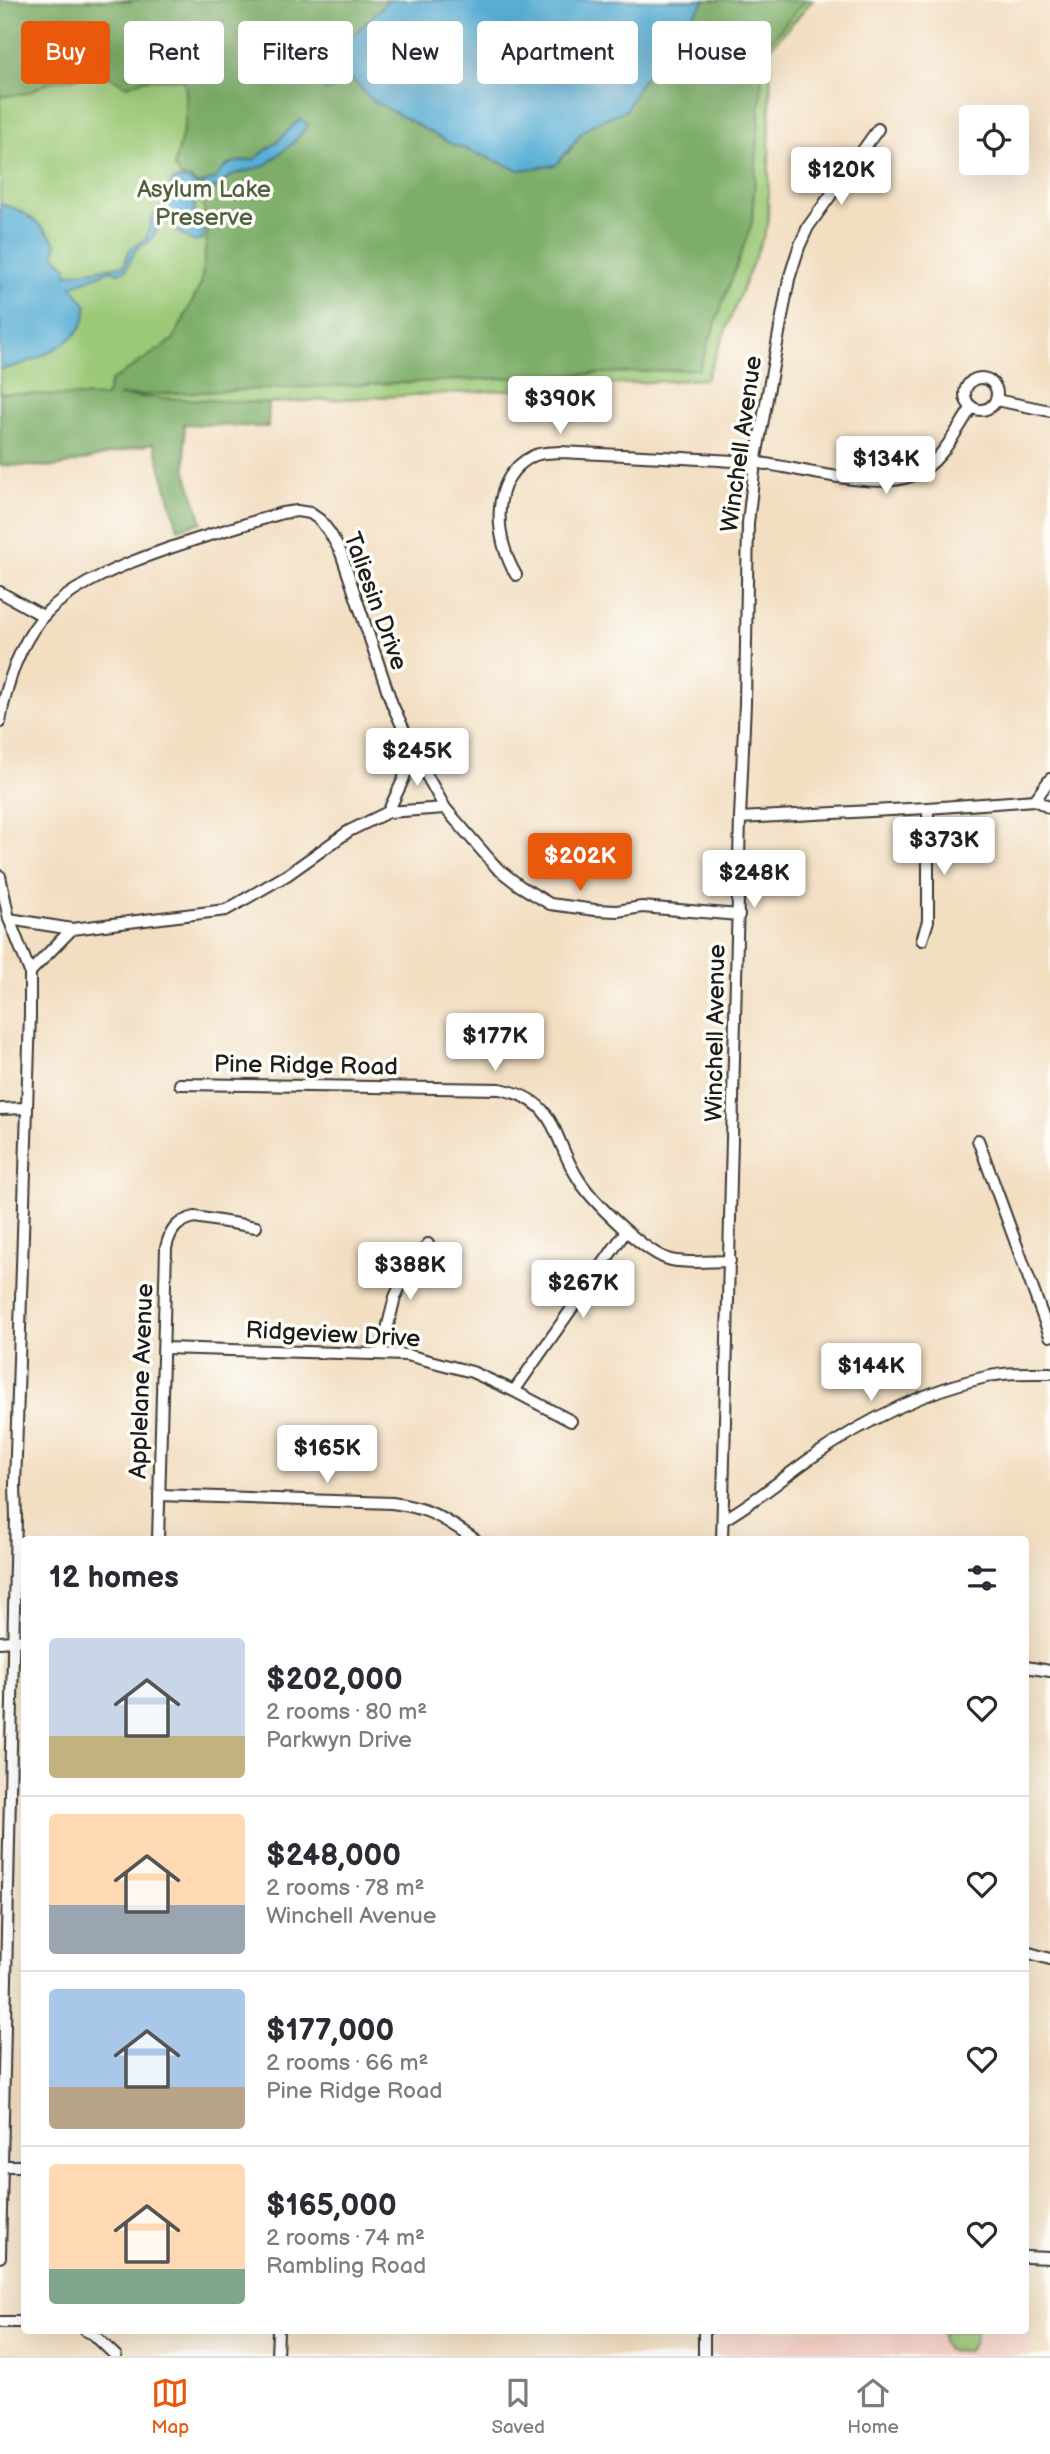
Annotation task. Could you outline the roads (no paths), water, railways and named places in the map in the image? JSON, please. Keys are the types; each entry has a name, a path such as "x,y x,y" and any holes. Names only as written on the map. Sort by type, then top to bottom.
{"street":[{"name":"Winchell Avenue","path":"723,1536 740,818 746,703 748,523 755,463 789,279 799,247 808,227 878,129"},
{"path":"985,378 994,384 996,400 984,410 972,407 967,401 965,391 975,379 985,378"},
{"path":"996,400 1050,411"},
{"path":"516,575 502,546 499,528 501,499 512,475 532,457 542,453 755,463 820,474 889,481 918,474 935,459 972,407"},
{"name":"Taliesin Drive","path":"43,616 86,582 159,553 282,513 310,513 320,520 341,553 379,669 414,751 445,808 497,868 550,904 595,910 617,911 642,906 739,915"},
{"path":"0,592 43,616 11,671 0,722"},
{"path":"388,812 414,751"},
{"path":"1035,800 1050,779"},
{"path":"740,818 1035,800 1050,808"},
{"path":"9,919 72,929 226,910 286,876 349,831 388,812 445,808"},
{"path":"922,940 928,921 928,808"},
{"path":"0,876 9,919 30,972 15,1486 19,1640 0,2257"},
{"path":"30,972 72,929"},
{"name":"Pine Ridge Road","path":"180,1084 486,1089 516,1093 529,1098 547,1115 579,1180 626,1231 671,1260 730,1261"},
{"path":"0,1109 26,1108"},
{"path":"978,1140 1050,1336"},
{"name":"Applelane Avenue","path":"158,1536 166,1248 175,1226 186,1219 195,1217 256,1227"},
{"path":"514,1391 626,1231"},
{"path":"381,1353 395,1297 408,1270 428,1244"},
{"name":"Ridgeview Drive","path":"163,1348 381,1353 426,1359 472,1372 571,1421"},
{"path":"723,1520 751,1504 810,1458 868,1421 930,1394 986,1377 1010,1373 1050,1373"},
{"path":"159,1495 392,1503 432,1511 471,1536"},
{"path":"0,1642 19,1640"},
{"path":"1029,1668 1050,1671"},
{"path":"1029,1953 1050,1959"},
{"path":"1,2166 21,2166"},
{"path":"1029,2257 1050,2258"},
{"path":"0,2322 21,2322"},
{"path":"93,2334 116,2356"},
{"path":"277,2356 278,2334"},
{"path":"704,2334 704,2356"}],"water":[{"path":"389,0 705,0 689,21 652,21 652,68 639,85 626,110 596,122 582,132 556,165 519,170 450,143 372,100 353,80 353,36 367,22 367,84 463,84 463,21 368,21"},
{"path":"324,84 337,84 332,90 325,91"},
{"path":"300,119 308,125 293,143 264,166 232,175 215,188 200,192 198,186 214,179 232,163 255,159"},
{"path":"186,179 198,186 194,211 205,229 203,239 194,242 173,229 168,218 164,218 150,241 136,249 126,270 118,273 111,270 72,286 87,306 83,323 70,339 47,354 0,369 0,204 24,214 45,230 56,243 55,256 67,267 66,274 124,265 130,249 146,239 153,215 162,205 173,180"}],"park label":[{"name":"Asylum Lake Preserve","path":"204,203"}]}
